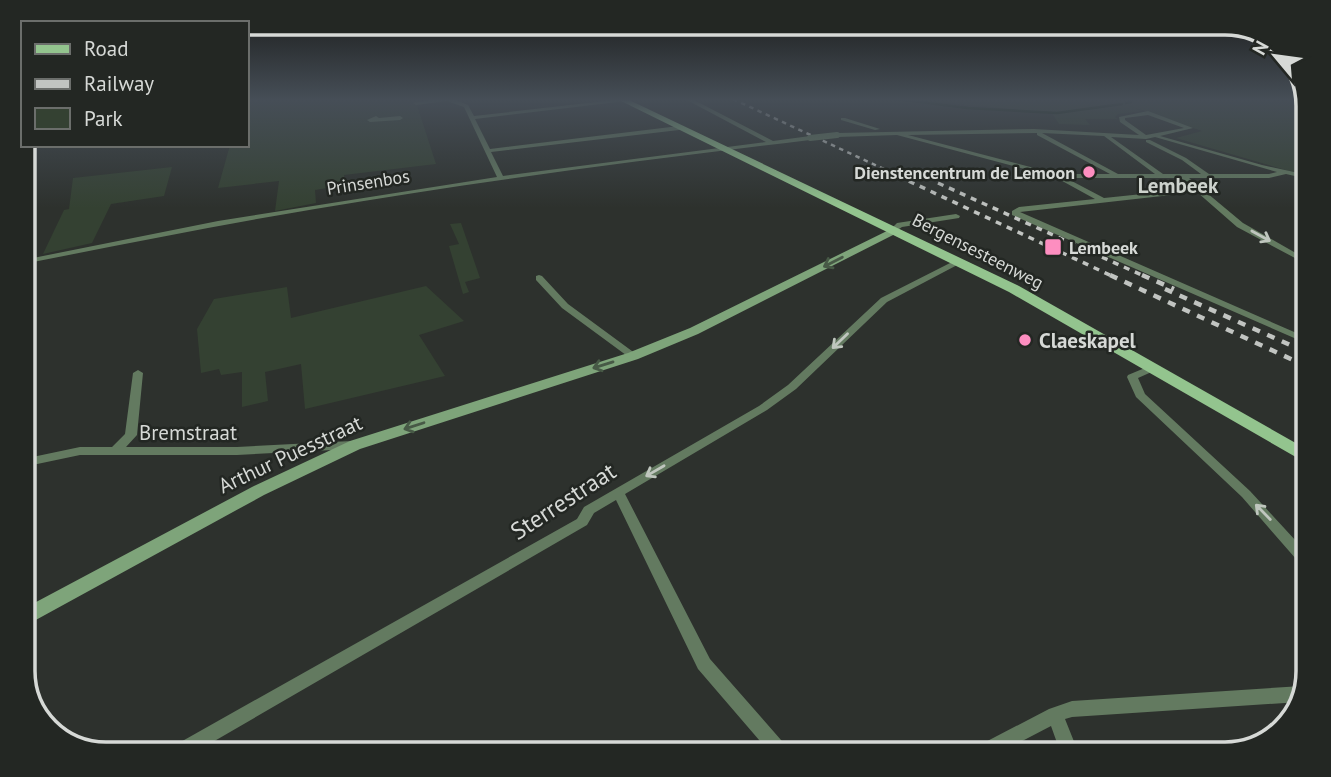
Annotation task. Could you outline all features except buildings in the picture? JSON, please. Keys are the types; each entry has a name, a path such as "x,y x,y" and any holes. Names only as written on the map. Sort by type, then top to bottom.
{"main road":[{"name":"Bergensesteenweg","path":"694,135 1014,289 1296,451"}],"street":[{"path":"481,135 501,179"},
{"path":"488,151 619,135"},
{"path":"758,135 771,142"},
{"name":"Prinsenbos","path":"35,260 313,206 721,148 835,135"},
{"path":"901,135 1057,176 1102,200"},
{"path":"1042,135 1117,176"},
{"path":"1094,135 1147,139 1159,135"},
{"path":"1142,135 1206,174"},
{"path":"1156,136 1296,175"},
{"path":"1106,137 1161,176"},
{"path":"735,154 744,146"},
{"path":"1057,176 1144,178 1206,174 1269,176 1284,173"},
{"path":"1184,177 1200,194 1240,225 1296,256"},
{"path":"1171,193 1019,209 1015,213 1296,336"},
{"path":"893,230 900,225 956,216"},
{"name":"Arthur Puesstraat","path":"35,612 258,491 355,445 633,356 695,331 893,230"},
{"name":"Sterrestraat","path":"197,742 582,522 589,510 763,408 792,387 884,300 957,263"},
{"path":"539,278 565,306 633,356"},
{"path":"1152,368 1132,377 1140,395 1246,494 1296,550"},
{"path":"116,451 131,435 138,373"},
{"name":"Bremstraat","path":"35,460 80,451 237,451 355,445"},
{"path":"618,492 704,664 772,742"},
{"path":"1003,742 1072,709 1292,695"},
{"path":"1055,715 1065,742"}],"green space":[{"path":"248,135 427,135 436,164 344,175 345,185 315,190 316,203 275,211 279,181 218,188 229,147 248,147"},
{"path":"1186,135 1296,135 1296,172 1289,171 1176,138"},
{"path":"172,167 164,196 111,204 92,243 43,254 64,210 69,209 73,178"},
{"path":"461,223 480,278 465,282 469,292 463,294 449,246 459,244 450,224"},
{"path":"426,286 464,321 419,335 445,376 305,409 301,364 265,372 268,401 242,407 242,372 221,375 219,369 201,373 197,329 214,299 287,287 291,318"}],"railway":[{"path":"811,135 901,177"},
{"path":"898,176 1114,277"},
{"path":"938,183 1146,277"},
{"path":"1110,275 1296,361"},
{"path":"1142,275 1174,289"},
{"path":"1165,289 1296,348"}],"place":[{"name":"Dienstencentrum de Lemoon","path":"1089,172"},
{"name":"Lembeek","path":"1053,247"},
{"name":"Claeskapel","path":"1025,340"}],"district":[{"name":"Lembeek","path":"1178,185"}]}
